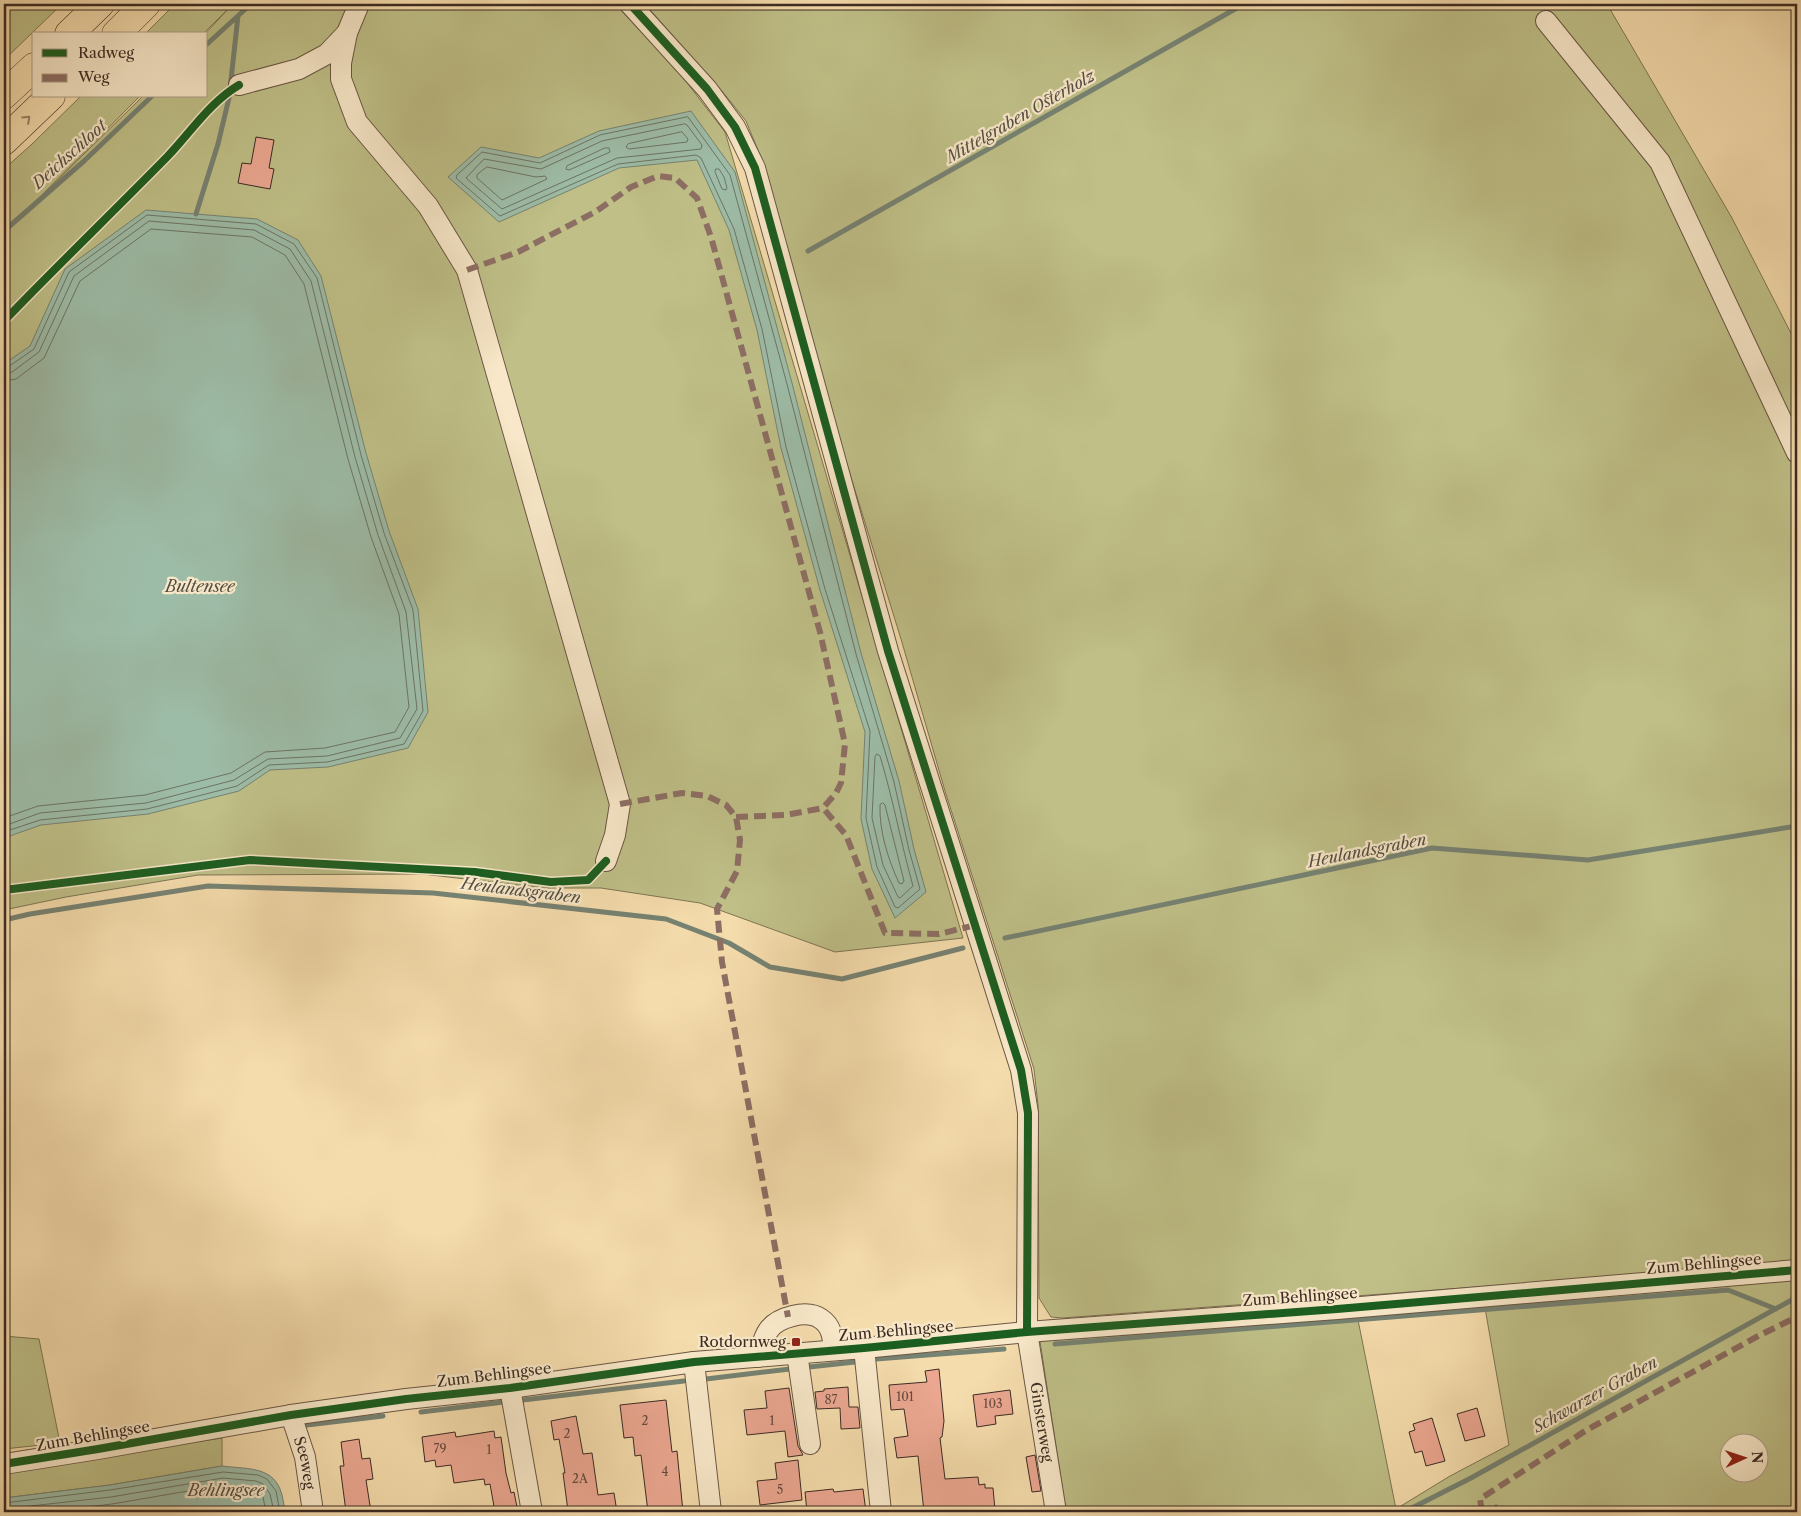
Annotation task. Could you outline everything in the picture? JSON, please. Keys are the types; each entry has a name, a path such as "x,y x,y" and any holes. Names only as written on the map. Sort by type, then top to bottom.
{"highway":[{"path":"71,32 100,4"},
{"path":"118,32 146,4"},
{"path":"4,95 32,69"},
{"path":"4,141 49,98"}],"street":[{"path":"359,4 347,33 341,63 342,79 357,122 428,206 467,270 620,804 615,836 606,861"},
{"name":"Ginsterweg","path":"630,4 707,89 735,127 755,168 888,651 1021,1070 1028,1113 1027,1332 1056,1512"},
{"path":"1546,21 1660,162 1797,453"},
{"path":"239,85 299,69 327,54 347,33"},
{"name":"Zum Behlingsee","path":"4,1464 98,1450 291,1415 406,1399 510,1388 694,1362 1027,1332 1346,1308 1797,1270"},
{"name":"Zum Behlingsee","path":"758,1357 768,1331 776,1323 788,1317 802,1314 821,1318 832,1331 834,1350"},
{"name":"Zum Behlingsee","path":"864,1348 881,1512"},
{"path":"797,1353 810,1444"},
{"path":"694,1362 711,1512"},
{"path":"510,1388 532,1512"},
{"name":"Seeweg","path":"291,1415 305,1457 313,1512"}],"green space":[{"path":"6,4 62,4 4,60 4,6"},
{"path":"175,4 615,4 678,71 725,132 963,938 835,952 700,903 601,888 544,888 422,874 198,875 66,897 4,910 4,169 79,98 138,98 26,211 141,98 208,98 207,32 230,7 205,32 147,32"},
{"path":"645,4 1607,4 1732,218 1797,345 1797,1263 1062,1318 1051,1317 1039,1298 1038,1105 1034,1069 945,791 901,639 824,390 760,155 746,121"},
{"path":"1797,1275 1797,1512 1066,1512 1040,1341 1358,1320 1396,1509 1450,1476 1509,1445 1485,1308"},
{"path":"4,1336 39,1339 60,1443 4,1449"},
{"path":"222,1438 222,1466 110,1485 4,1498 4,1470"}],"water":[{"path":"691,111 735,172 792,383 861,653 899,781 926,892 895,918 872,869 861,819 865,732 820,590 781,448 757,330 729,230 697,160 619,168 499,222 448,177 481,147 539,158 599,131"},
{"name":"Bultensee","path":"146,210 257,219 298,240 321,276 366,453 389,531 418,609 428,712 408,748 328,767 270,770 239,791 148,814 41,825 4,838 4,364 30,346 65,269"},
{"name":"Behlingsee","path":"222,1466 256,1470 270,1476 280,1489 285,1512 4,1512 4,1498 110,1485"}],"building":[{"path":"256,137 274,140 269,168 274,169 270,189 238,183 242,163 251,164"},
{"path":"939,1369 944,1421 942,1437 940,1438 945,1479 978,1477 979,1485 985,1484 985,1488 993,1488 995,1510 924,1512 918,1456 897,1458 894,1438 908,1436 904,1409 891,1410 889,1385 927,1382 925,1371"},
{"path":"848,1387 849,1407 858,1407 860,1428 841,1429 840,1408 817,1409 815,1392 824,1391 824,1389"},
{"path":"789,1388 798,1446 803,1455 788,1457 785,1431 747,1435 744,1410 767,1408 765,1391"},
{"path":"1010,1390 1013,1414 995,1416 996,1424 977,1427 973,1395"},
{"path":"666,1400 672,1452 677,1451 683,1512 648,1512 641,1455 635,1456 633,1437 624,1438 620,1405"},
{"path":"1477,1408 1485,1436 1465,1441 1457,1414"},
{"path":"576,1416 583,1454 592,1453 598,1495 614,1493 617,1512 590,1512 590,1508 568,1511 563,1473 565,1473 559,1439 554,1440 551,1421"},
{"path":"1432,1418 1445,1461 1426,1466 1422,1451 1415,1453 1409,1432 1415,1430 1413,1424"},
{"path":"494,1431 495,1438 501,1437 506,1473 511,1493 514,1492 518,1512 495,1512 490,1484 485,1485 484,1479 454,1483 451,1465 436,1467 435,1460 425,1462 422,1437 455,1432 456,1437"},
{"path":"359,1439 362,1459 370,1458 373,1479 366,1480 371,1512 346,1512 340,1466 344,1466 341,1442"},
{"path":"1035,1455 1041,1491 1032,1492 1026,1457"},
{"path":"798,1460 802,1500 760,1505 757,1481 777,1479 775,1463"},
{"path":"833,1489 834,1492 863,1489 866,1512 807,1512 805,1492"}],"waterway":[{"name":"Deichschloot","path":"208,43 251,4"},
{"name":"Mittelgraben Osterholz","path":"808,251 1244,4"},
{"path":"196,214 218,144 229,98 238,16"},
{"name":"Deichschloot","path":"4,231 84,161 150,98"},
{"name":"Heulandsgraben","path":"1005,938 1432,848 1588,860 1797,826"},
{"name":"Heulandsgraben","path":"4,920 30,914 208,886 433,893 666,919 729,943 770,967 842,979 963,948"},
{"path":"1055,1344 1728,1290 1776,1309"},
{"name":"Schwarzer Graben","path":"1404,1512 1471,1478 1797,1297"},
{"path":"876,1359 1004,1349"},
{"path":"809,1367 855,1362"},
{"path":"706,1379 790,1369"},
{"path":"523,1400 684,1381"},
{"path":"421,1412 504,1402"},
{"path":"307,1425 383,1416"},
{"path":"1496,1507 1497,1512"}],"marked path":[{"path":"467,270 518,252 595,212 631,187 658,176 675,178 697,198 711,237 820,632 845,744 841,783 836,793 823,808 846,835 885,933 939,934 976,925"},
{"path":"620,804 682,793 707,796 726,805 736,817 740,840 737,871 717,909 722,962 788,1317"},
{"path":"736,817 786,815 823,808"},
{"path":"1482,1512 1480,1499 1585,1431 1760,1335 1797,1317"}],"cycle path":[{"path":"630,4 707,89 735,127 755,168 888,651 1021,1070 1028,1113 1027,1332"},
{"path":"4,321 167,157 209,109 239,85"},
{"path":"4,890 250,860 475,872 551,882 588,880 606,861"},
{"path":"4,1464 291,1415 406,1399 510,1388 694,1362 1027,1332 1337,1309 1797,1270"}],"place":[{"name":"Rotdornweg","path":"796,1342"}]}
